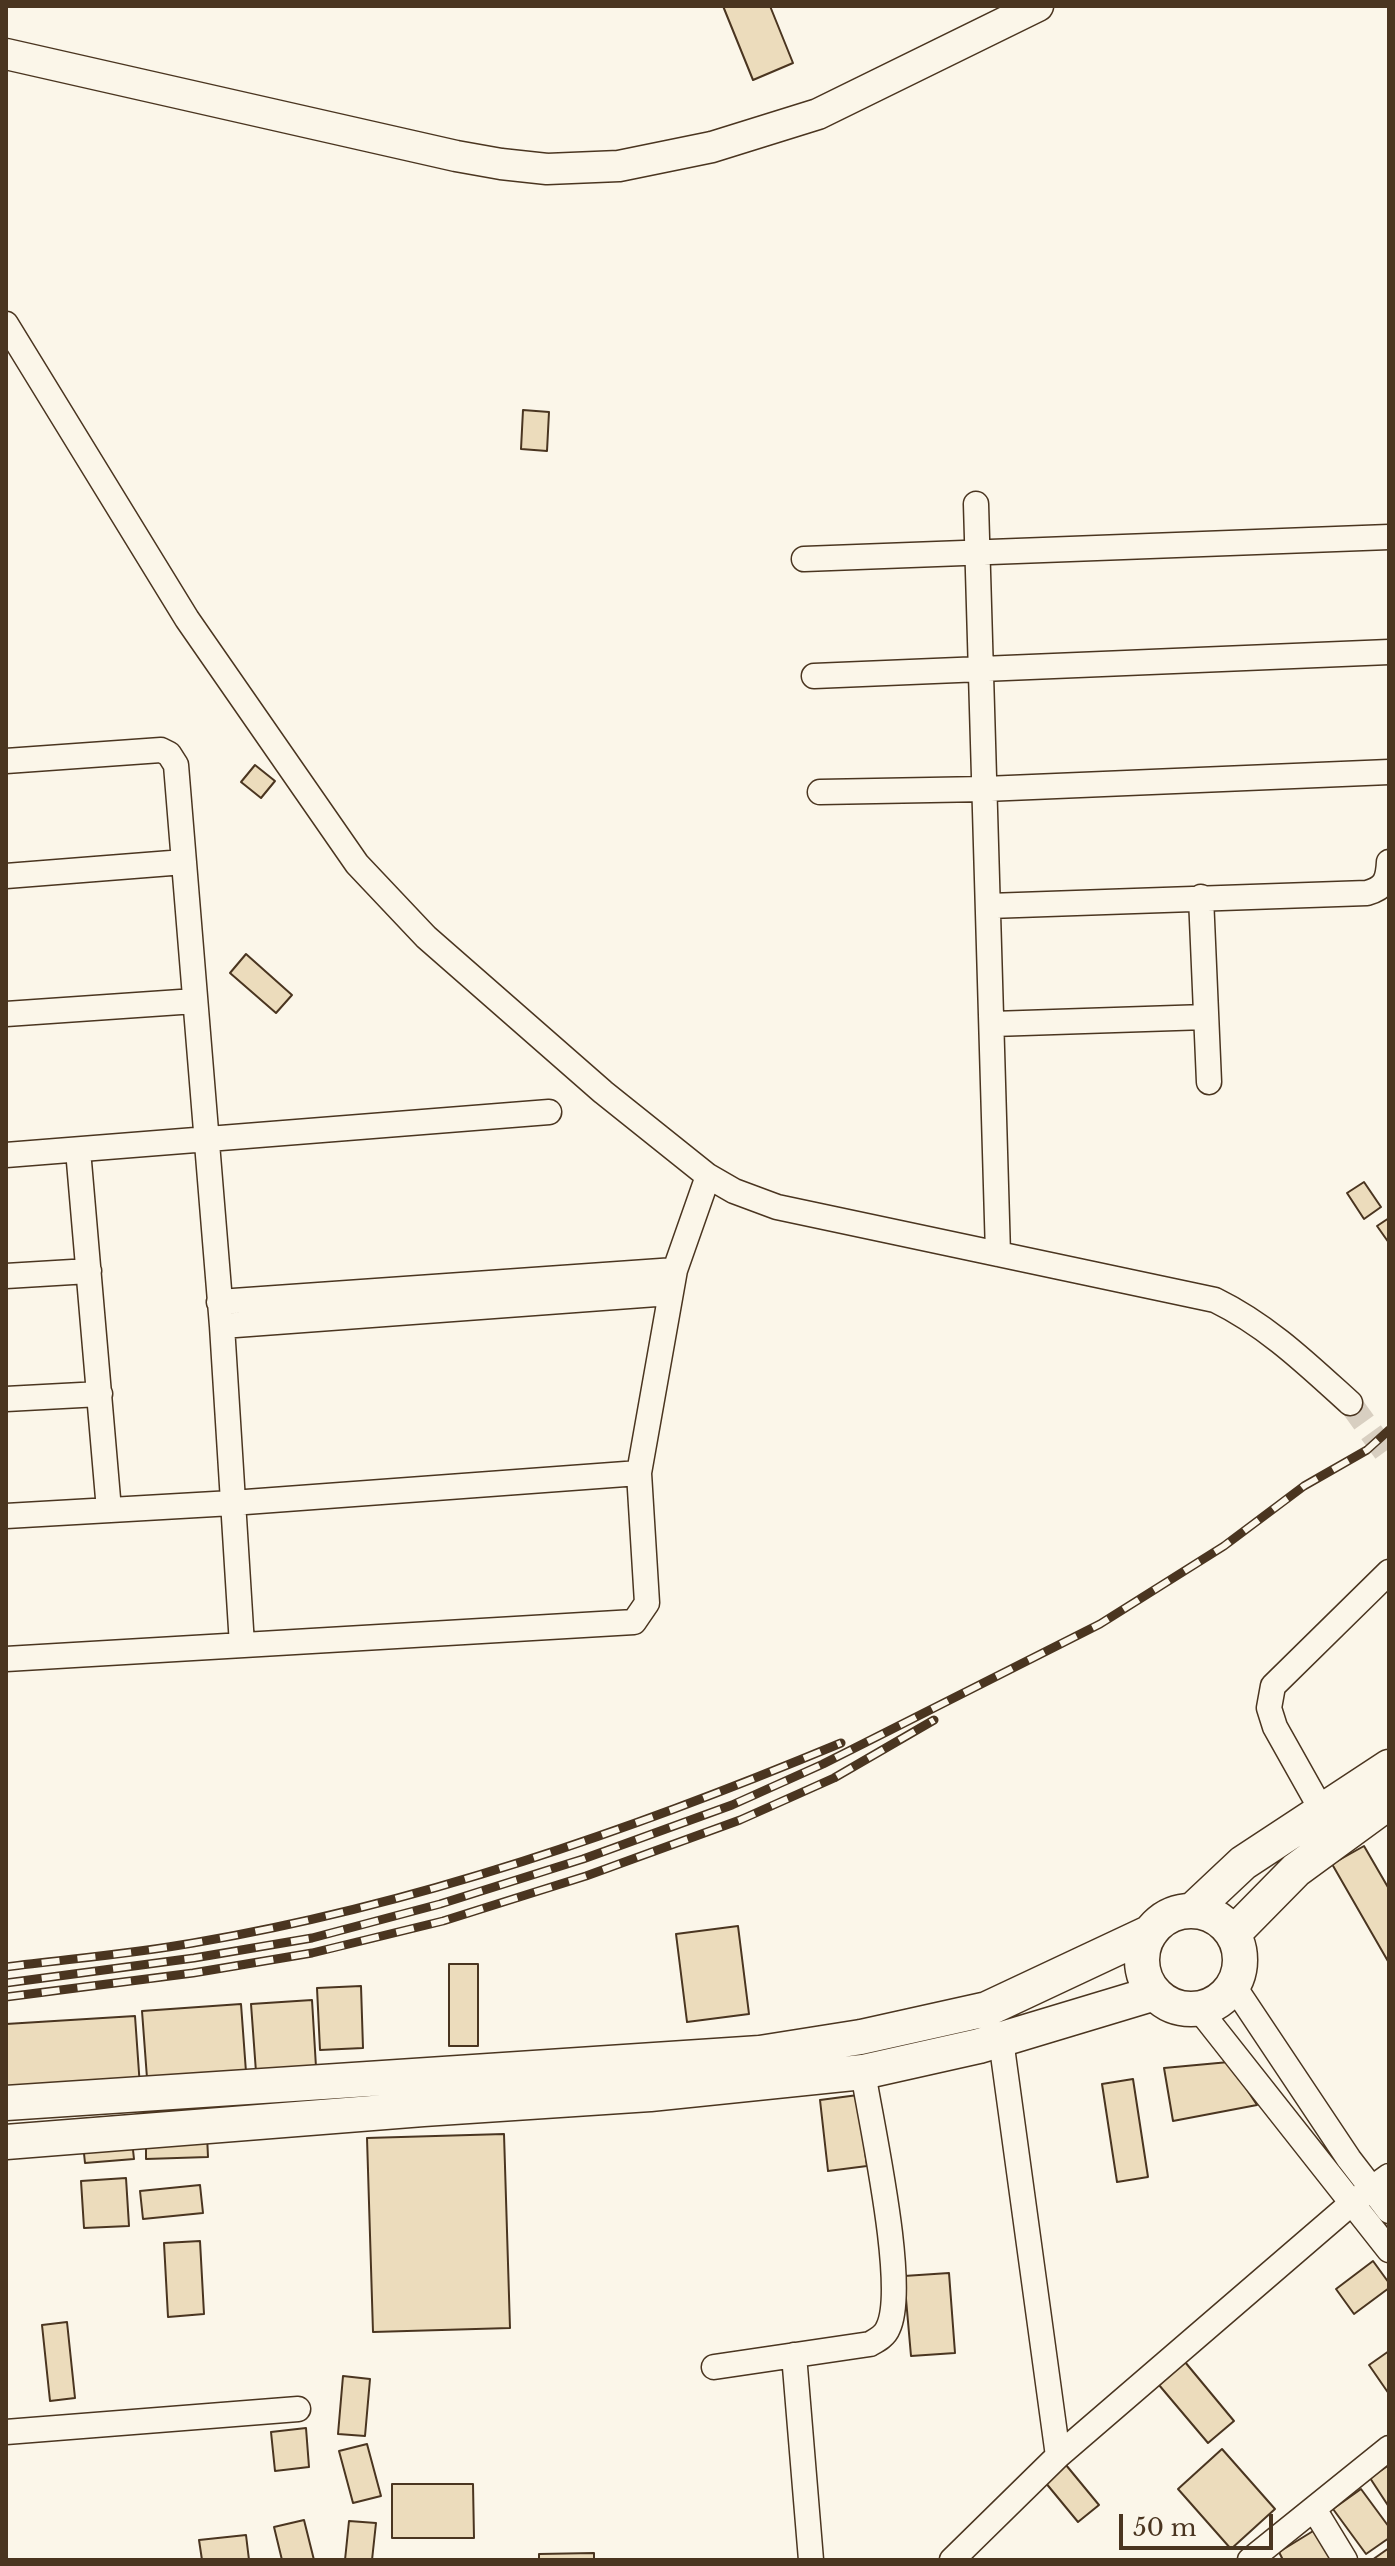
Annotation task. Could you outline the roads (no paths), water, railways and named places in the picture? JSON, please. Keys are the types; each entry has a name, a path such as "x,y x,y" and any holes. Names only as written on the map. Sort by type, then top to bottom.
{"highway":[{"path":"1233,1934 1296,1870 1330,1825 1389,1767"},
{"path":"6,2103 760,2053 861,2037 987,2009 1151,1932 1169,1916 1193,1910 1243,1863 1389,1802"},
{"path":"1151,1932 1144,1947 1143,1963 1146,1979 1155,1993 1167,2003 1182,2008 1214,2004 1233,1985 1240,1965 1239,1949 1233,1934 1216,1918 1193,1910"},
{"path":"6,2142 650,2094 863,2072 1001,2040 1155,1993"}],"main road":[{"path":"6,54 501,164 547,169 619,166 712,147 818,114 1038,6"}],"street":[{"path":"6,324 187,619 357,864 426,937 603,1092 708,1176 734,1191 777,1207 1215,1300 1246,1315 1276,1336 1350,1403"},
{"path":"976,504 998,1254"},
{"path":"804,559 1389,537"},
{"path":"814,676 1389,652"},
{"path":"6,761 150,750 169,754 176,765 222,1326 242,1645"},
{"path":"820,792 985,789 1389,772"},
{"path":"6,876 184,862"},
{"path":"989,906 1367,893 1383,886 1388,877 1389,862"},
{"path":"1201,897 1209,1082"},
{"path":"6,1014 195,1001"},
{"path":"993,1024 1206,1017"},
{"path":"6,1155 549,1112"},
{"path":"78,1150 109,1510"},
{"path":"6,1659 634,1622 647,1603 639,1473 673,1282 685,1235 708,1176"},
{"path":"6,1276 89,1271"},
{"path":"219,1302 673,1282"},
{"path":"222,1326 673,1282"},
{"path":"6,1399 100,1394"},
{"path":"6,1516 639,1473"},
{"path":"1330,1825 1275,1727 1269,1708 1273,1686 1389,1572"},
{"path":"1233,1985 1371,2189 1389,2250"},
{"path":"1198,2008 1389,2211"},
{"path":"1001,2040 1058,2456"},
{"path":"714,2367 870,2344 888,2328 895,2270 863,2072"},
{"path":"952,2560 1058,2456 1371,2189"},
{"path":"794,2355 811,2560"},
{"path":"6,2432 298,2409"},
{"path":"1250,2560 1389,2448"},
{"path":"1314,2509 1345,2560"}],"tunnel":[{"path":"1350,1403 1389,1457"}],"railway":[{"path":"6,1983 194,1958 312,1938 440,1904 583,1859 732,1805 823,1764 1100,1624 1224,1546 1304,1486 1367,1450 1389,1430"},
{"path":"6,1997 193,1973 312,1953 443,1921 586,1876 740,1820 834,1778 934,1720"},
{"path":"6,1967 193,1943 359,1908 441,1886 603,1834 683,1806 841,1743"}]}
